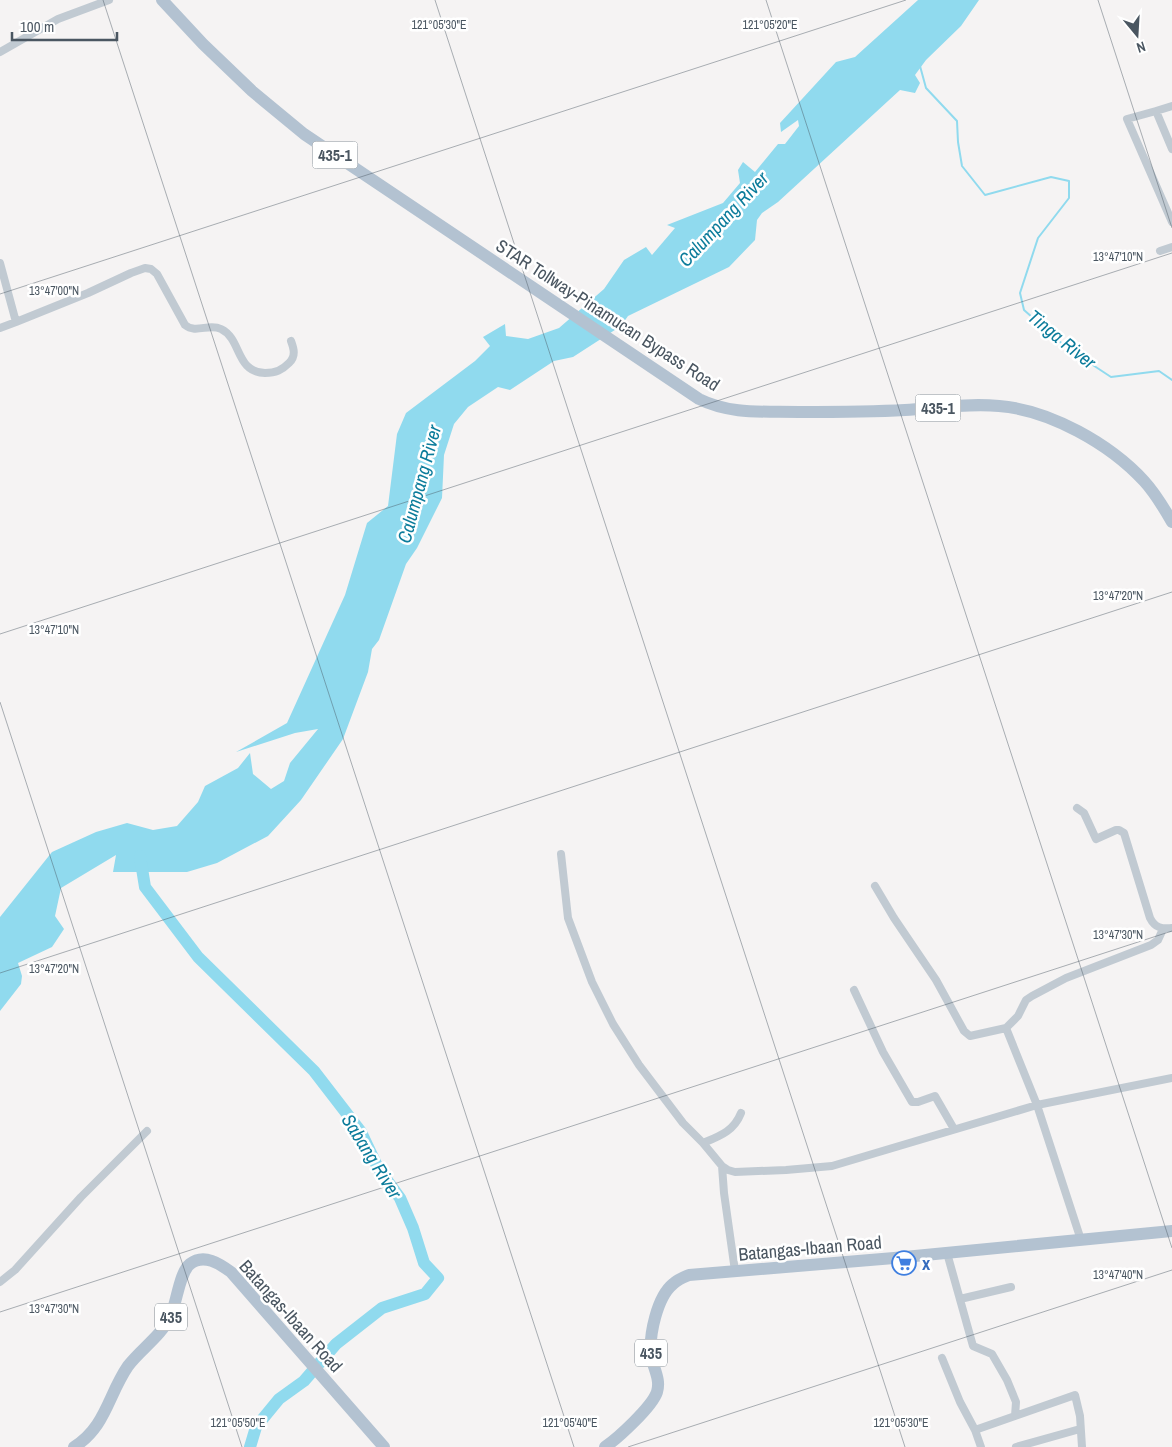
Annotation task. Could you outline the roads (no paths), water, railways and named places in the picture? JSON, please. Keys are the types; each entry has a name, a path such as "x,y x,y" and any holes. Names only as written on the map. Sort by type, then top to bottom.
{"main road":[{"name":"STAR Tollway-Pinamucan Bypass Road","path":"162,0 203,44 252,91 304,134 714,407 734,411 854,413 972,406 999,406 1022,409 1067,426 1108,451 1128,466 1145,482 1161,503 1172,522"},
{"name":"Batangas-Ibaan Road","path":"605,1447 650,1404 657,1392 659,1384 651,1349 655,1315 672,1284 690,1275 1172,1231"},
{"name":"Batangas-Ibaan Road","path":"74,1447 86,1440 96,1427 106,1412 127,1368 169,1321 176,1304 183,1276 190,1264 201,1260 217,1262 231,1272 384,1447"}],"street":[{"path":"0,52 58,19 109,0"},
{"path":"1172,106 1127,119 1172,222"},
{"path":"1156,111 1172,149"},
{"path":"1160,251 1172,247"},
{"path":"0,263 16,322"},
{"path":"0,328 88,293 131,272 145,268 151,269 157,274 184,325 190,329 220,328 227,333 245,364 253,371 274,373 283,369 293,360 292,341"},
{"path":"1077,808 1084,813 1096,838 1116,830 1124,833 1152,923 1163,929 1172,928"},
{"path":"562,854 568,918 592,982 624,1042 682,1123 728,1170 735,1172 832,1166 1037,1105 1172,1078"},
{"path":"875,886 936,980 964,1031 970,1036 1006,1028 1018,1016 1028,998 1066,978 1151,945 1158,940 1163,929"},
{"path":"854,990 883,1052 912,1102 918,1102 935,1096 954,1129"},
{"path":"1006,1028 1037,1105 1081,1240"},
{"path":"703,1143 720,1136 732,1128 741,1113"},
{"path":"0,1287 81,1197 147,1131"},
{"path":"722,1166 735,1271"},
{"path":"947,1252 973,1346 992,1354 1007,1380 1016,1402 1015,1416"},
{"path":"0,1282 8,1276"},
{"path":"960,1299 1011,1287"},
{"path":"942,1358 981,1447"},
{"path":"975,1430 1075,1395 1080,1416 1082,1447"},
{"path":"1016,1447 1080,1429"}],"water":[{"name":"Calumpang River","path":"918,0 979,0 961,26 926,60 915,75 920,83 915,93 900,90 778,202 762,213 757,220 755,240 729,267 628,316 621,326 573,357 554,361 510,390 498,387 468,407 454,424 444,455 442,498 417,548 406,564 379,640 372,649 368,672 343,739 301,800 268,836 217,863 187,872 113,872 116,855 61,888 55,916 64,929 52,947 18,963 22,976 21,984 0,1011 0,917 52,852 96,832 127,823 153,830 177,826 198,802 205,786 238,768 250,753 253,774 271,789 284,781 290,763 318,729 295,733 236,752 287,723 345,595 367,523 388,506 397,434 406,413 475,361 490,346 483,337 505,324 506,336 528,339 559,328 604,289 624,260 646,247 652,255 675,228 667,225 723,203 740,183 738,170 743,162 755,172 778,144 785,144 799,126 798,120 781,132 780,123 836,62 855,57"}],"waterway":[{"name":"Tinga River","path":"920,66 926,88 957,121 962,166 985,195 1051,177 1069,181 1069,198 1038,238 1020,293 1024,310 1067,348 1111,377 1159,371 1172,380"},
{"name":"Sabang River","path":"140,856 145,887 198,957 314,1071 361,1132 378,1168 400,1198 413,1228 424,1263 438,1278 425,1294 382,1308 336,1344 304,1381 279,1399 256,1427 250,1447"}],"place":[{"name":"x","path":"904,1263"}]}
